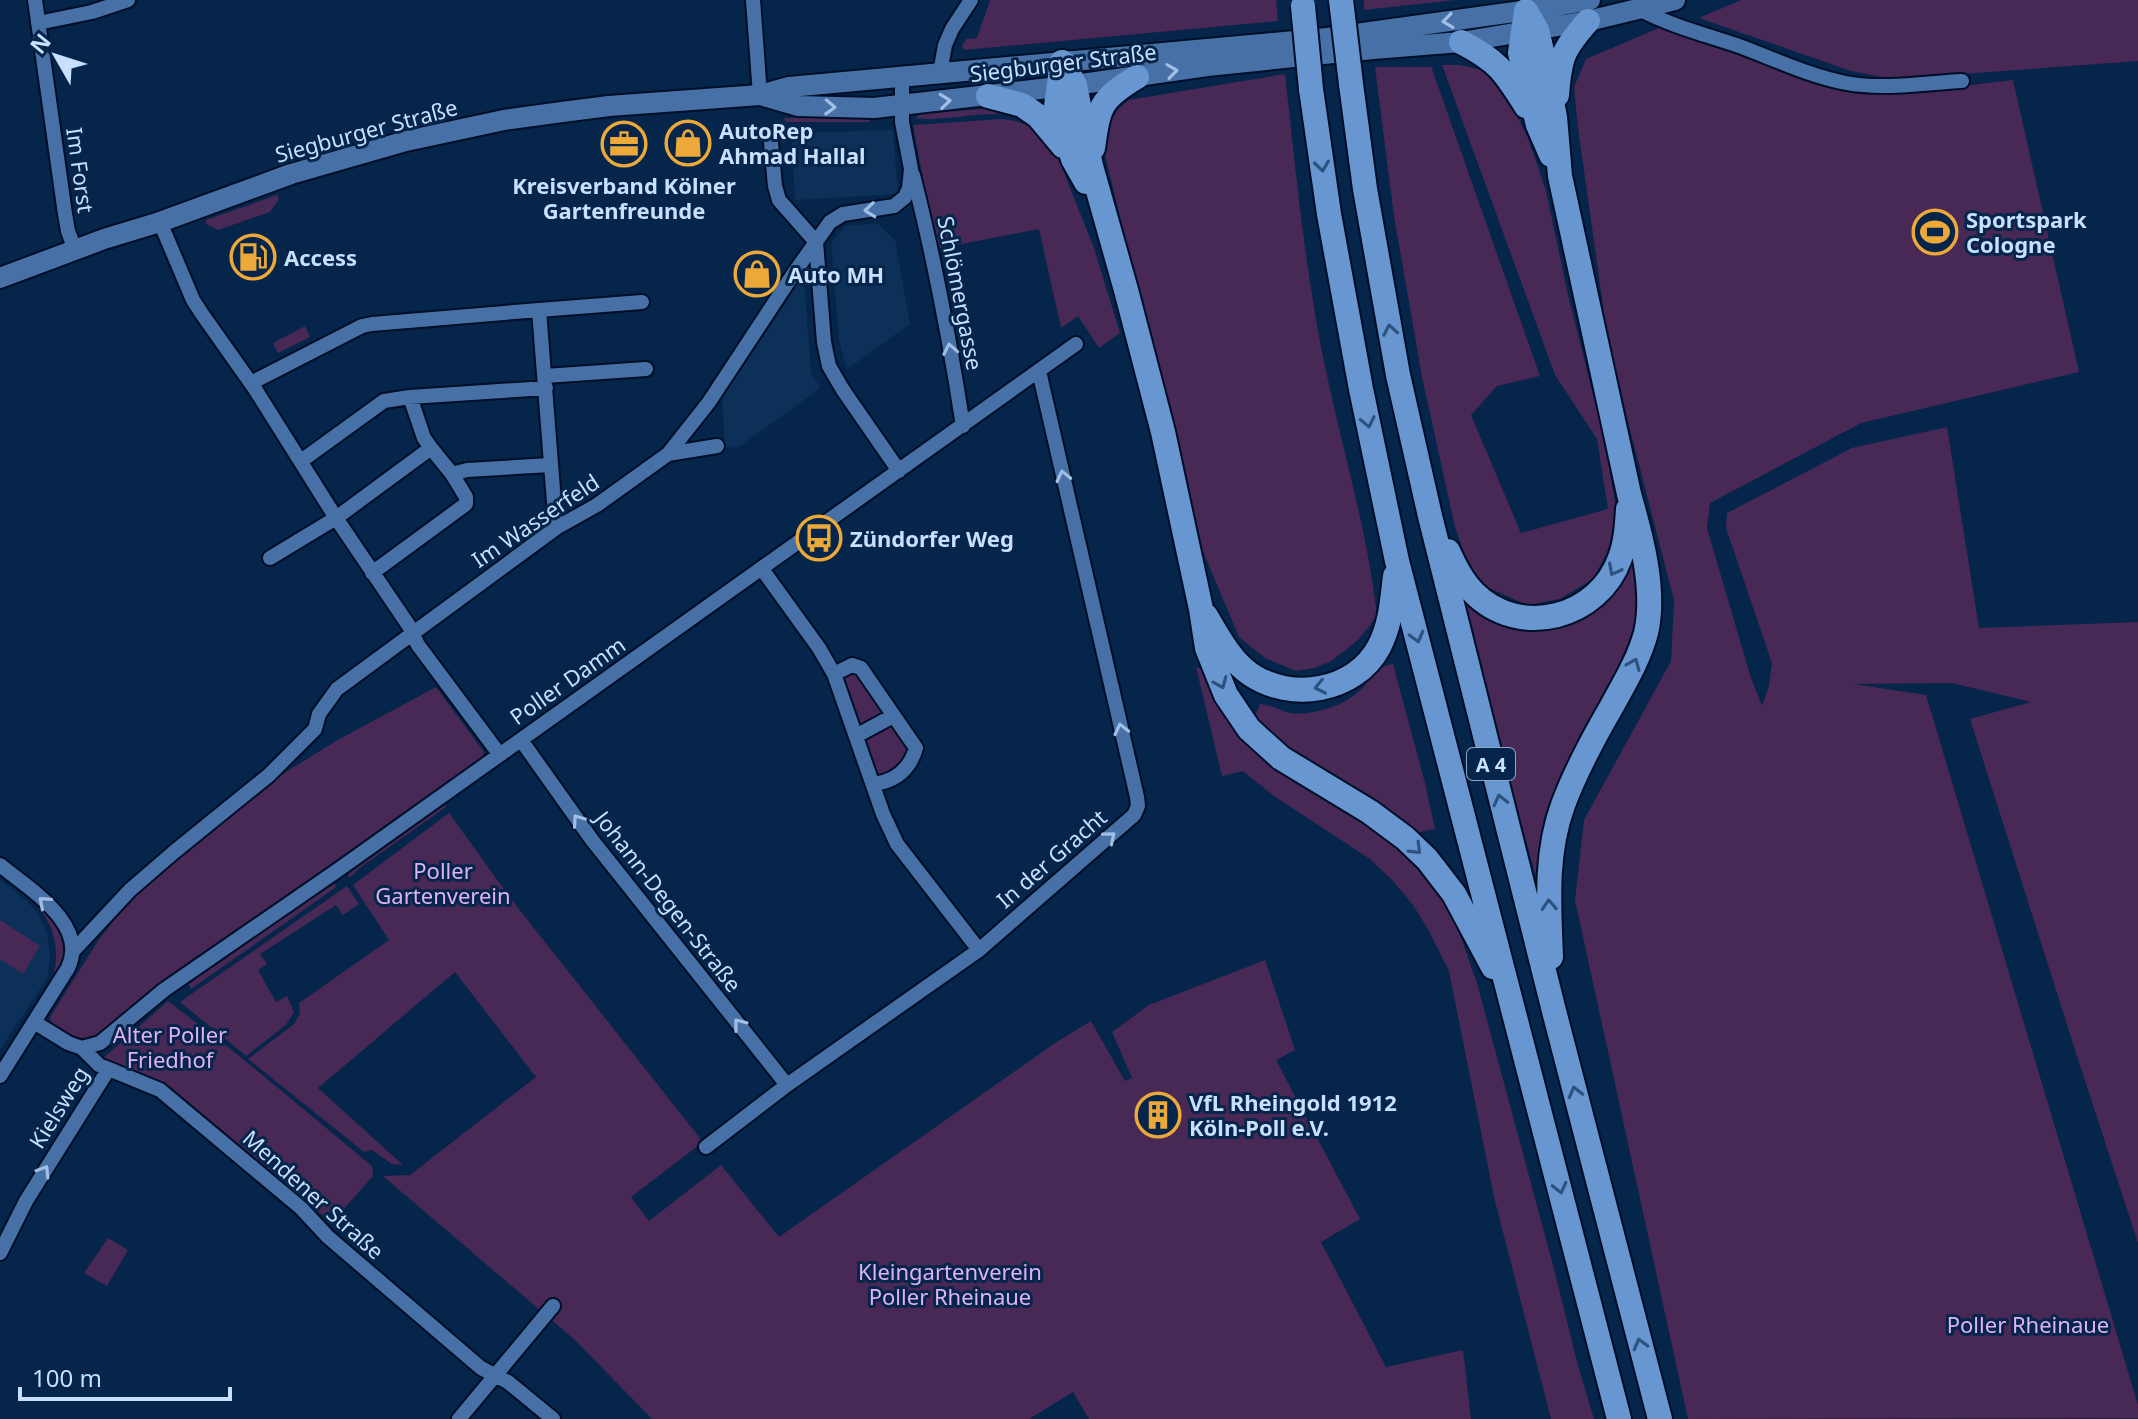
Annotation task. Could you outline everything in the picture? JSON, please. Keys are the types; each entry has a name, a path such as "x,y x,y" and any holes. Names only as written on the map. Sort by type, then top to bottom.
{"highway":[{"name":"A 4","path":"1341,0 1365,189 1398,375 1430,516 1554,1011 1660,1419"},
{"name":"A 4","path":"1302,3 1329,214 1355,360 1397,561 1619,1419"},
{"path":"1546,121 1563,53 1589,10"},
{"path":"1528,24 1520,53 1546,121 1560,176 1641,537 1649,596 1646,632 1633,667 1591,744 1563,806 1555,836 1548,887 1554,1011"},
{"path":"1461,42 1487,55 1546,121"},
{"path":"1062,62 1082,163 1103,212 1163,432 1207,648 1226,695 1249,729 1281,758 1370,812 1427,859 1454,894 1513,1004"},
{"path":"1082,163 1101,106 1108,96 1137,77"},
{"path":"988,96 1022,105 1038,116 1082,163"},
{"path":"1430,516 1461,578 1475,594 1491,606 1534,620 1561,615 1586,604 1606,584 1620,559 1626,534 1629,494"},
{"path":"1201,609 1230,654 1250,674 1273,686 1299,691 1327,688 1358,672 1378,649 1390,621 1397,561"}],"main road":[{"path":"1528,24 1589,10 1639,9 1675,0"},
{"name":"Siegburger Straße","path":"760,95 798,106 874,108 1207,66 1461,42 1528,24"},
{"name":"Siegburger Straße","path":"0,278 302,170 406,141 504,120 609,106 760,95 789,87 1327,38 1528,24"}],"street":[{"name":"Im Forst","path":"35,0 65,214 75,250"},
{"path":"38,23 92,12 128,0"},
{"path":"753,0 760,95"},
{"path":"940,73 945,45 971,0"},
{"path":"1639,9 1661,20 1811,74 1847,83 1886,86 1962,81"},
{"path":"902,77 903,130 911,169"},
{"path":"771,143 779,200 816,242 824,342 829,366 899,471"},
{"name":"Im Wasserfeld","path":"0,1076 68,968 74,950 130,890 269,775 315,729 319,714 337,689 556,528 597,505 668,454 709,402 830,222 837,217 884,209 900,202 908,192 911,169"},
{"name":"Schlömergasse","path":"911,169 922,211 963,426"},
{"path":"160,222 193,300 251,383 418,645 500,755"},
{"path":"251,383 362,326 642,302"},
{"path":"539,310 556,528"},
{"name":"Poller Damm","path":"82,1048 100,1043 164,990 338,870 1076,344"},
{"path":"301,461 384,401 646,369"},
{"name":"In der Gracht","path":"706,1147 787,1085 979,950 1125,824 1138,806 1039,371"},
{"path":"372,573 464,507 466,501 452,474 424,438 410,397"},
{"path":"668,454 717,446"},
{"path":"270,558 336,518 431,448"},
{"path":"452,474 467,470 550,465"},
{"path":"762,569 834,674 897,844 979,950"},
{"path":"834,674 852,665 861,668 916,748 912,765 885,783 874,784"},
{"path":"856,736 893,716"},
{"name":"Johann-Degen-Straße","path":"521,740 592,840 787,1085"},
{"path":"0,865 62,920 69,930 74,950"},
{"name":"Mendener Straße","path":"34,1022 82,1048 91,1059 108,1070 160,1090 301,1208 328,1237 481,1368 508,1382 553,1419"},
{"name":"Kielsweg","path":"0,1253 26,1201 108,1070"},
{"path":"459,1419 553,1306"}],"shaded area":[{"path":"893,130 898,194 795,200 791,131"},
{"path":"877,223 895,240 910,324 847,369 839,340 831,242 845,226"},
{"path":"803,265 811,373 819,389 739,447 725,448 722,396"},
{"path":"0,879 38,913 47,932 50,953 48,977 0,1050"}],"green space":[{"path":"990,0 1276,0 1278,21 964,50 962,46 966,39 977,38"},
{"path":"1364,0 1455,0 1364,10"},
{"path":"1741,0 2138,0 2138,61 1893,79 1851,71 1699,18"},
{"name":"Poller Rheinaue","path":"1661,27 1791,72 1944,88 2013,80 2079,372 1861,423 1710,503 1707,528 1762,706 1772,663 1726,528 1727,513 1852,448 1947,427 1979,628 2138,622 2138,1243 1970,719 2031,702 1952,683 1853,684 1926,695 2138,1405 2138,1418 1688,1419 1575,900 1584,820 1671,661 1674,600 1609,348 1574,87 1586,59"},
{"path":"1442,65 1460,65 1485,71 1492,69 1528,138 1546,191 1604,438 1617,514 1608,551 1593,579 1560,599 1527,605 1487,587 1468,564 1455,527 1422,377 1394,216 1375,67 1433,67 1540,376 1497,386 1471,415 1521,533 1608,509 1597,439 1555,375"},
{"path":"1285,74 1312,297 1361,523 1377,616 1358,640 1330,662 1296,671 1265,658 1239,637 1199,542 1103,147 1105,113 1114,116 1129,100"},
{"path":"995,108 1012,110 1023,118 995,114 915,118 921,114"},
{"path":"784,118 871,118 869,122 786,122"},
{"path":"1002,119 1031,127 1038,125 1054,148 1094,248 1120,333 1099,348 1078,316 1061,328 1039,229 936,249 913,125"},
{"path":"277,195 279,199 270,212 218,230 206,224 206,220"},
{"path":"305,326 310,337 278,353 273,343"},
{"path":"1630,537 1638,581 1636,629 1627,662 1549,819 1536,877 1464,606 1468,602 1571,620"},
{"path":"1393,664 1435,829 1415,833 1377,803 1295,756 1263,729 1255,716 1260,704 1298,714 1333,707 1356,694 1379,669"},
{"path":"1196,667 1205,671 1352,812 1412,860 1435,889 1456,924 1477,983 1594,1419 1551,1419 1494,1197 1449,971 1429,931 1413,905 1370,859 1274,796 1243,771 1222,776"},
{"path":"854,672 881,709 880,716 866,724 857,721 842,681 843,676"},
{"path":"436,687 484,752 482,760 100,1034 75,1038 52,1026 50,1017 98,941 134,894 184,850 286,772"},
{"path":"886,725 893,726 909,748 909,759 883,775 875,771 865,739"},
{"path":"443,804 446,807 349,878 352,868"},
{"path":"449,813 511,899 703,1142 631,1197 649,1221 721,1165 779,1237 1055,1043 1091,1021 1125,1081 1132,1078 1112,1032 1149,1005 1265,960 1295,1050 1276,1060 1360,1219 1321,1242 1386,1367 1463,1350 1471,1419 1089,1419 1073,1392 1029,1419 652,1419 576,1341 383,1176 410,1175 536,1077 455,972 318,1088 403,1165 392,1164 372,1150 364,1152 248,1059 294,1024 300,1013 299,1003 389,940 353,885"},
{"path":"331,883 336,885 335,888 191,989 188,983"},
{"path":"347,886 359,904 343,915 336,905 260,954 267,964 258,970 276,1002 287,996 294,1012 286,1025 246,1056 180,1002"},
{"path":"22,892 47,911 62,929 68,954 49,986 56,960 53,933 43,912"},
{"path":"0,920 40,946 23,974 0,959"},
{"name":"Alter Poller Friedhof","path":"168,1001 372,1166 373,1176 335,1219 327,1219 166,1085 133,1071 107,1065 101,1060"},
{"path":"108,1238 128,1250 107,1286 84,1273"}],"place":[{"name":"AutoRep Ahmad Hallal","path":"688,143"},
{"name":"Kreisverband Kölner Gartenfreunde","path":"624,144"},
{"name":"Sportspark Cologne","path":"1935,232"},
{"name":"Access","path":"253,257"},
{"name":"Auto MH","path":"757,274"},
{"name":"Zündorfer Weg","path":"819,538"},
{"name":"VfL Rheingold 1912 Köln-Poll e.V.","path":"1158,1115"}],"park label":[{"name":"Poller Gartenverein","path":"443,882"},
{"name":"Kleingartenverein Poller Rheinaue","path":"950,1284"}]}
